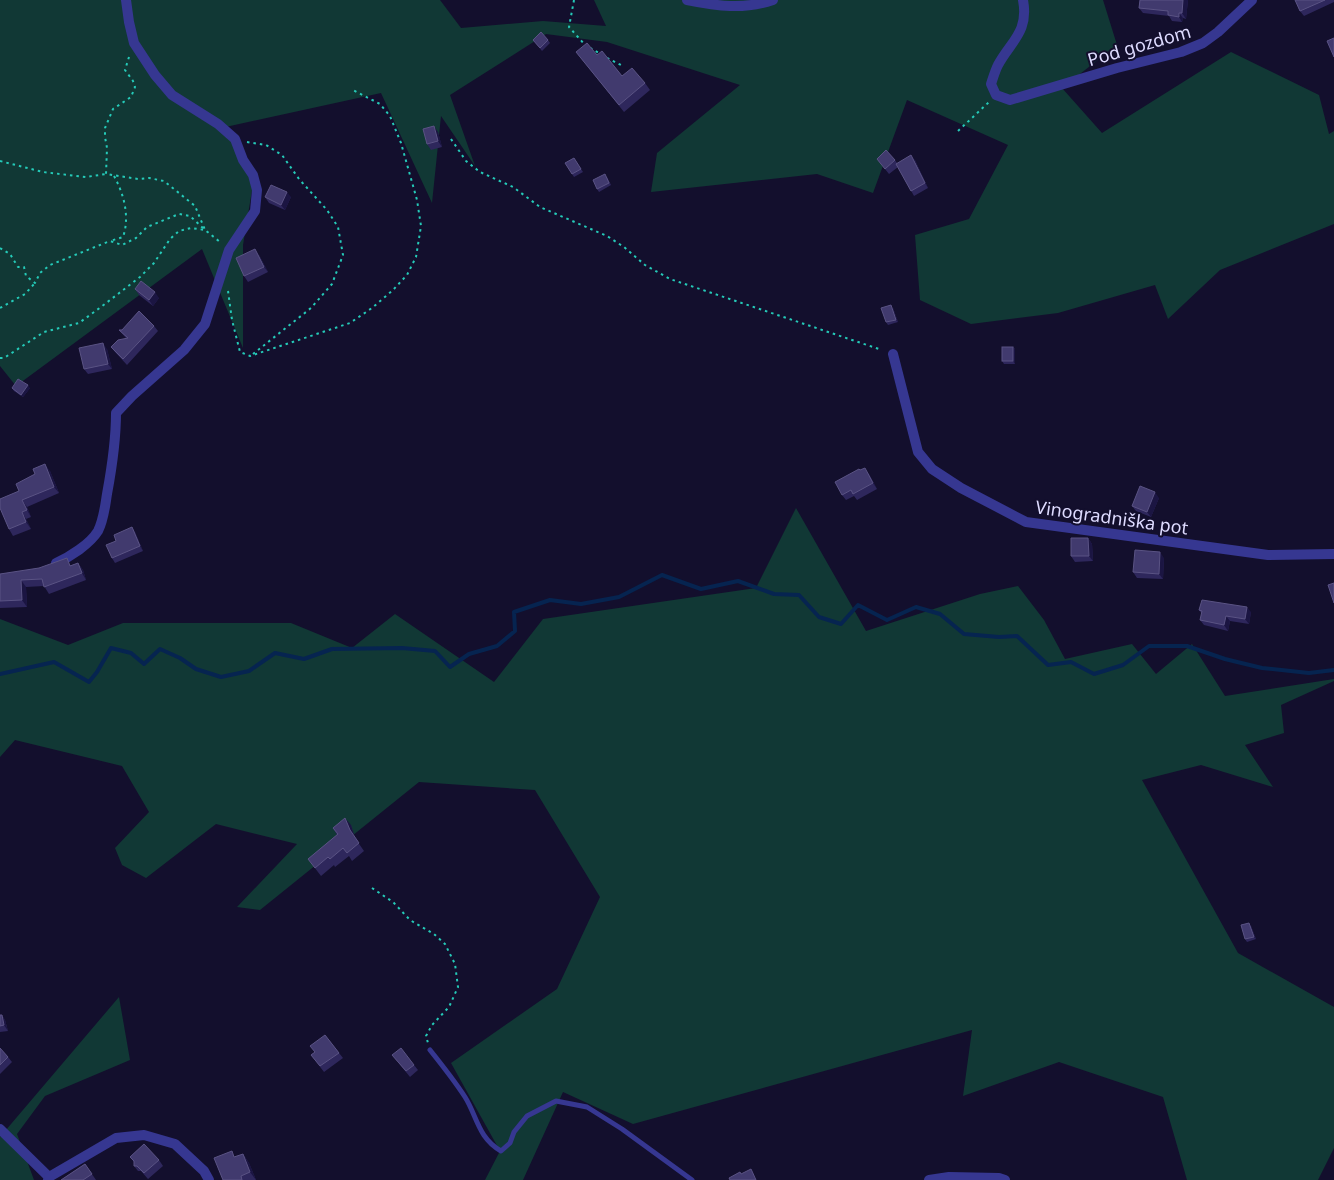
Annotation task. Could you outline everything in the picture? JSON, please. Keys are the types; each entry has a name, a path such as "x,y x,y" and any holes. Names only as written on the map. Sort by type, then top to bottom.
{"street":[{"path":"43,568 72,556 97,532 103,518 110,478 116,439 116,413 132,396 184,350 205,324 230,250 255,211 257,190 253,175 243,160 235,139 218,124 172,95 155,75 134,43 126,0"},
{"path":"687,0 725,7 763,4 773,0"},
{"path":"996,95 991,84 998,66 1016,40 1025,13 1023,0"},
{"name":"Pod gozdom","path":"996,95 1010,100 1116,68 1181,52 1204,43 1252,0"},
{"name":"Vinogradniška pot","path":"893,354 918,452 932,469 960,488 1026,522 1268,555 1334,554"},
{"path":"0,1129 48,1178 116,1138 144,1135 175,1144 204,1171 209,1180"},
{"path":"929,1180 949,1177 999,1178 1005,1180"}],"lane":[{"path":"430,1050 446,1069 466,1099 476,1122 492,1146 501,1151 510,1143 514,1132 527,1116 556,1101 587,1107 622,1129 692,1180"}],"path":[{"path":"574,0 569,27 585,45 621,65"},
{"path":"106,174 108,148 105,128 113,109 131,97 135,87 134,81 125,70 134,43"},
{"path":"228,288 232,320 240,352 250,356 350,323 372,308 407,275 416,257 421,226 417,200 401,143 390,116 380,104 351,89"},
{"path":"958,131 996,95"},
{"path":"235,139 266,145 282,155 327,210 338,227 343,254 332,284 311,308 250,356"},
{"path":"451,139 466,161 480,172 513,187 540,206 607,236 624,247 645,265 670,279 893,354"},
{"path":"0,160 43,172 86,177 106,174 164,181 195,206 205,230"},
{"path":"0,308 24,294 35,284 40,273 50,265 123,237 127,224 123,197 114,176"},
{"path":"110,241 122,245 136,238 147,227 179,214 190,216 230,250"},
{"path":"0,358 4,358 44,332 79,324 140,277 154,263 170,239 179,230 191,228 205,230"},
{"path":"0,248 10,254 18,267 24,267 26,276 35,284"},
{"path":"372,888 393,902 410,920 434,934 445,944 455,964 458,986 449,1007 432,1026 426,1036 430,1050"}],"green space":[{"path":"0,0 440,0 461,28 543,21 606,26 594,0 1103,0 1117,45 1062,88 1102,133 1231,52 1319,95 1329,134 1334,131 1334,224 1220,270 1168,319 1155,285 1058,313 971,324 920,300 915,235 969,219 1008,145 907,100 873,193 817,174 651,192 657,153 740,85 607,42 546,34 450,95 475,166 441,116 432,203 381,93 221,128 255,172 243,245 243,348 202,249 16,386 0,366"},
{"path":"796,508 866,631 980,594 1018,586 1044,620 1065,659 1132,644 1156,674 1192,644 1225,696 1334,679 1334,681 1281,705 1284,733 1245,745 1273,787 1201,765 1142,780 1238,953 1334,1007 1334,1148 1318,1180 1187,1180 1163,1097 1059,1062 963,1096 972,1030 633,1124 563,1092 523,1180 485,1180 500,1151 451,1063 557,989 600,897 535,790 419,782 260,910 237,907 297,844 216,824 146,878 122,865 115,848 149,812 122,766 15,740 0,757 0,619 68,645 123,623 291,623 352,648 395,614 494,682 543,619 756,588"},
{"path":"119,997 130,1060 45,1096 17,1134 34,1180 0,1180 0,1137"}],"building":[{"path":"1140,0 1183,0 1182,13 1179,13 1179,17 1168,15 1168,11 1139,8"},
{"path":"1295,0 1325,0 1300,11"},
{"path":"541,32 548,40 540,48 533,40"},
{"path":"1334,38 1334,57 1327,41"},
{"path":"587,43 597,55 602,51 622,76 632,68 645,83 619,105 576,52"},
{"path":"434,126 438,141 427,144 423,129"},
{"path":"886,150 895,160 885,169 877,159"},
{"path":"911,155 925,183 911,191 896,164"},
{"path":"574,158 581,169 572,174 565,163"},
{"path":"605,174 609,183 597,189 593,180"},
{"path":"271,185 287,192 281,205 265,197"},
{"path":"255,249 264,267 244,276 236,258"},
{"path":"141,281 155,292 149,300 135,289"},
{"path":"891,305 896,320 886,322 881,308"},
{"path":"139,311 154,326 123,359 111,347 118,340 128,338 119,330 122,330"},
{"path":"103,343 108,364 84,369 79,348"},
{"path":"1002,347 1013,347 1013,361 1002,361"},
{"path":"18,379 28,385 21,395 12,388"},
{"path":"45,464 54,487 22,500 27,510 22,512 26,522 9,529 0,508 0,499 19,491 16,484 35,474 33,469"},
{"path":"865,468 873,483 853,494 851,490 842,495 835,482 859,469"},
{"path":"1140,486 1155,492 1147,512 1132,506"},
{"path":"132,527 140,546 112,558 106,545 116,541 114,535"},
{"path":"1071,538 1088,538 1089,556 1071,556"},
{"path":"1135,550 1160,552 1159,574 1133,572"},
{"path":"67,558 70,566 78,563 82,573 44,587 42,579 21,580 22,600 0,601 0,574 39,568"},
{"path":"1334,583 1334,603 1328,585"},
{"path":"1202,600 1247,607 1245,619 1226,616 1224,625 1200,620 1202,611 1199,610"},
{"path":"345,818 350,830 359,843 347,853 343,848 315,868 308,859 338,834 333,828"},
{"path":"1249,923 1254,937 1245,939 1241,925"},
{"path":"0,1015 2,1015 4,1025 0,1026"},
{"path":"325,1035 339,1053 320,1066 311,1055 315,1052 310,1046"},
{"path":"0,1048 8,1057 0,1065"},
{"path":"401,1048 414,1065 406,1071 392,1055"},
{"path":"144,1144 159,1160 144,1173 137,1166 134,1166 134,1161 130,1157"},
{"path":"232,1151 234,1157 243,1154 250,1172 241,1176 242,1180 223,1180 214,1158"},
{"path":"85,1164 92,1174 83,1180 61,1180"},
{"path":"751,1169 756,1180 730,1180 729,1178 740,1172 741,1174"}],"waterway":[{"path":"0,674 54,662 89,682 111,648 131,653 144,664 160,649 180,658 196,669 221,677 249,671 275,653 304,659 332,649 402,648 435,651 450,667 469,654 497,646 515,631 514,612 550,600 581,604 619,597 662,575 701,589 738,581 774,594 799,595 819,617 841,624 858,605 887,620 916,607 940,614 964,634 999,637 1017,636 1048,665 1071,662 1094,674 1123,665 1149,646 1187,646 1225,659 1262,668 1309,673 1334,670"}]}
